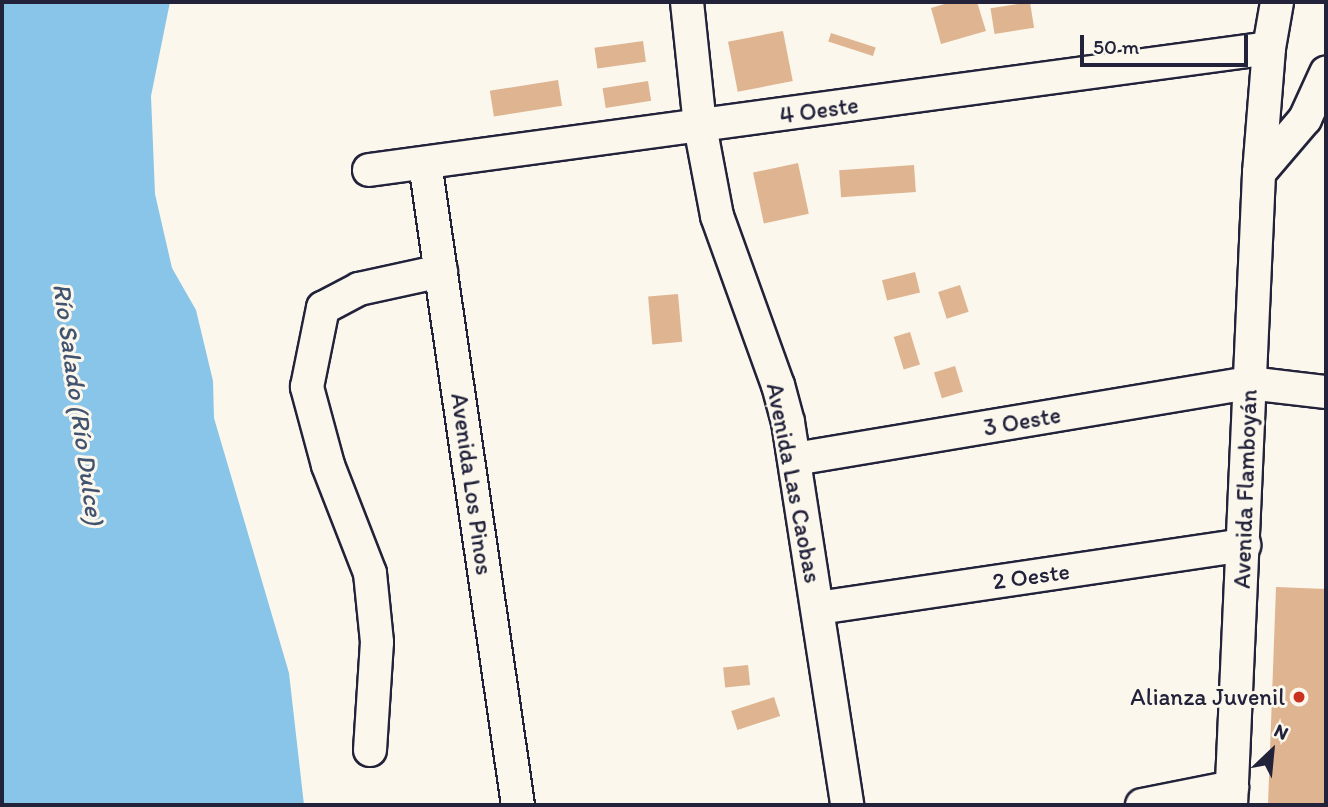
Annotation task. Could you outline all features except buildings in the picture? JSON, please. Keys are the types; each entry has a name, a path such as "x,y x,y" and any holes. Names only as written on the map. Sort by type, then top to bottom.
{"street":[{"name":"Avenida Las Caobas","path":"687,2 701,126 716,216 778,385 794,459 846,805"},
{"name":"Avenida Flamboyán","path":"1231,796 1259,173 1269,48 1277,2"},
{"name":"4 Oeste","path":"369,170 1269,48"},
{"path":"1259,173 1305,119 1326,73"},
{"name":"Avenida Los Pinos","path":"425,163 518,805"},
{"path":"370,750 377,642 370,573 328,465 307,387 323,308 359,289 441,271"},
{"name":"3 Oeste","path":"794,459 1249,383 1326,392"},
{"name":"2 Oeste","path":"818,608 1244,545"},
{"path":"1142,805 1231,796"}],"water":[{"name":"Río Salado (Río Dulce)","path":"2,2 170,2 151,96 155,194 172,268 196,310 213,381 214,418 289,673 304,805 2,805"}],"place":[{"name":"Alianza Juvenil","path":"1299,697"}]}
